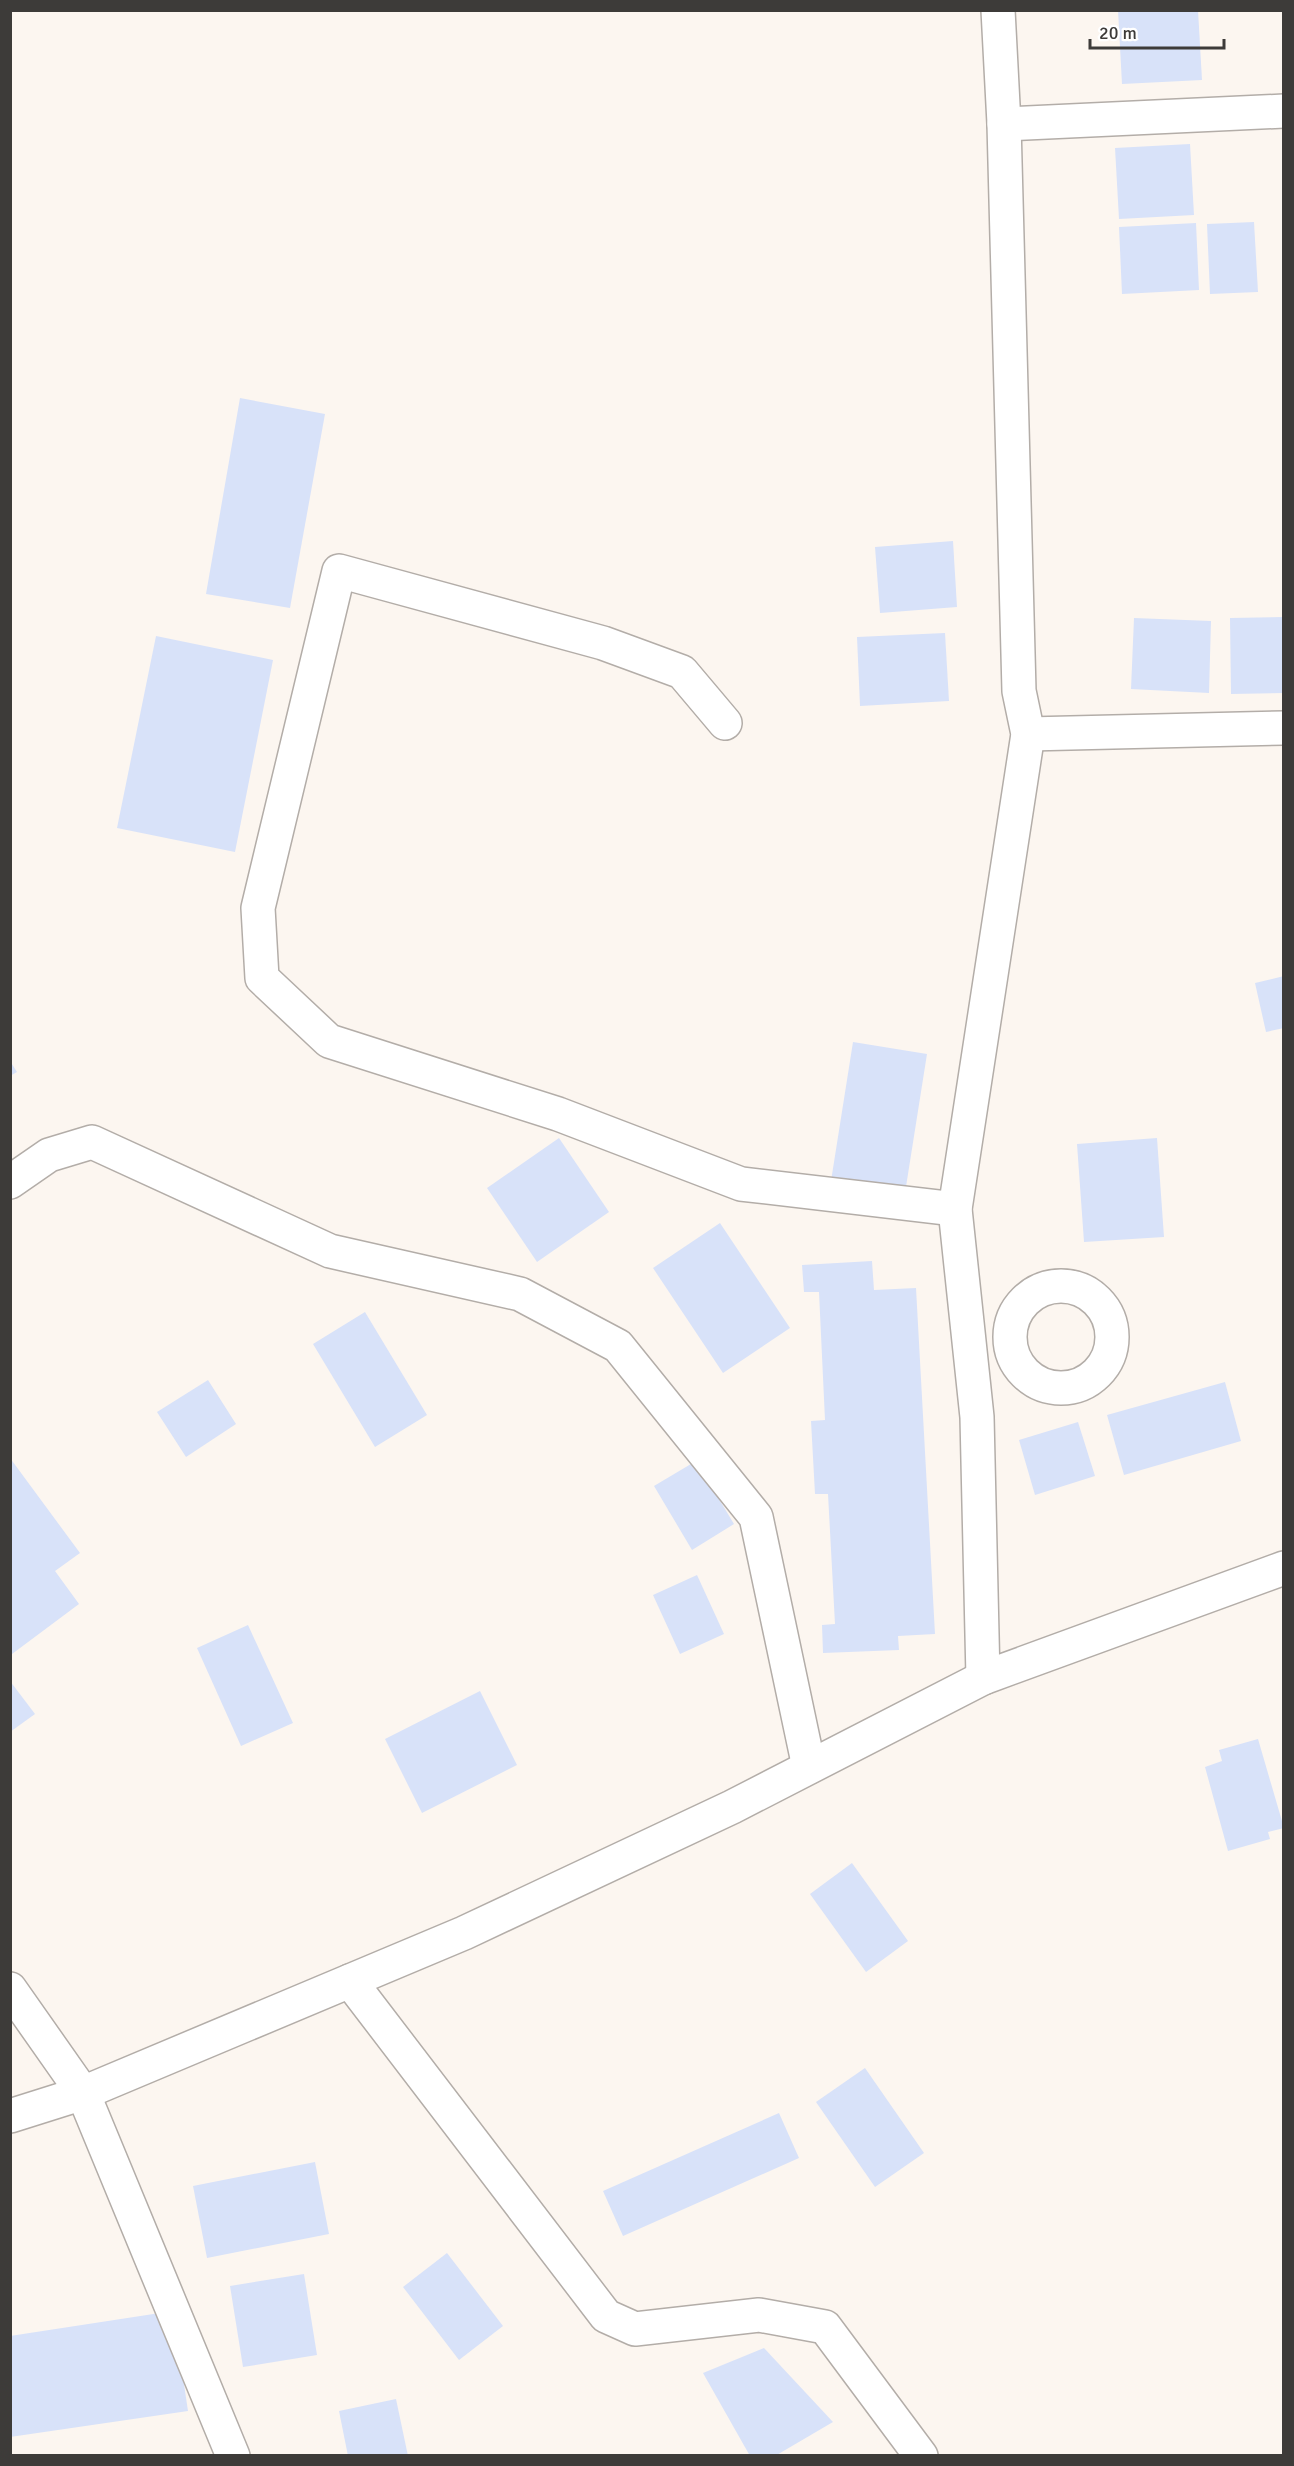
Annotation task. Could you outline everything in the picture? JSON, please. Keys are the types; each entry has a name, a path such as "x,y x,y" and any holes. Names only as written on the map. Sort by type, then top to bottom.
{"street":[{"path":"984,1678 977,1417 955,1209 1028,734 1019,691 1004,124 998,10"},
{"path":"1004,124 1284,111"},
{"path":"725,723 682,672 603,643 339,571 258,908 262,978 330,1041 558,1114 741,1184 955,1209"},
{"path":"1028,734 1284,728"},
{"path":"10,1182 49,1155 92,1142 330,1251 520,1294 618,1346 756,1517 809,1767"},
{"path":"10,2116 83,2093 464,1933 732,1807 984,1678 1284,1568"},
{"path":"350,1981 606,2316 635,2329 759,2315 825,2327 921,2456"},
{"path":"10,1989 83,2093 233,2456"}],"building":[{"path":"1118,10 1198,10 1202,80 1122,84"},
{"path":"1190,144 1194,215 1119,219 1115,148"},
{"path":"1254,222 1258,292 1210,294 1207,224"},
{"path":"1196,223 1199,290 1122,294 1119,227"},
{"path":"240,398 325,414 290,608 206,594"},
{"path":"953,541 957,607 880,613 875,547"},
{"path":"1284,617 1284,693 1231,694 1230,618"},
{"path":"1134,618 1211,621 1209,693 1131,689"},
{"path":"945,633 949,701 860,706 857,637"},
{"path":"156,636 273,660 235,852 117,828"},
{"path":"1284,976 1284,1028 1266,1032 1255,983"},
{"path":"853,1042 927,1054 905,1193 831,1181"},
{"path":"10,1061 17,1072 10,1076"},
{"path":"559,1138 609,1212 537,1262 487,1188"},
{"path":"1157,1138 1164,1237 1084,1242 1077,1144"},
{"path":"720,1223 790,1328 723,1373 653,1268"},
{"path":"872,1261 874,1290 916,1288 935,1634 898,1636 899,1650 823,1653 822,1625 835,1624 828,1494 815,1494 811,1421 825,1420 819,1292 804,1292 802,1265"},
{"path":"365,1312 427,1415 375,1447 313,1344"},
{"path":"208,1380 236,1424 186,1457 157,1412"},
{"path":"1225,1382 1241,1441 1124,1475 1107,1415"},
{"path":"1078,1422 1095,1476 1035,1495 1019,1440"},
{"path":"10,1458 80,1553 55,1571 79,1604 12,1654"},
{"path":"696,1461 734,1524 692,1550 654,1486"},
{"path":"697,1575 724,1634 680,1654 653,1595"},
{"path":"248,1625 293,1723 241,1746 197,1648"},
{"path":"10,1681 35,1714 10,1732"},
{"path":"480,1691 517,1765 422,1813 385,1739"},
{"path":"1258,1739 1284,1828 1268,1832 1270,1839 1228,1851 1205,1767 1222,1761 1219,1750"},
{"path":"852,1863 908,1941 866,1972 810,1894"},
{"path":"865,2068 924,2153 875,2187 816,2102"},
{"path":"779,2113 799,2158 623,2236 603,2191"},
{"path":"315,2162 329,2234 207,2258 193,2186"},
{"path":"447,2253 503,2326 459,2360 403,2287"},
{"path":"304,2274 317,2355 243,2367 230,2286"},
{"path":"173,2311 188,2411 10,2437 10,2336"},
{"path":"764,2348 833,2422 775,2456 750,2456 703,2373"},
{"path":"396,2399 408,2456 348,2456 339,2411"}]}
